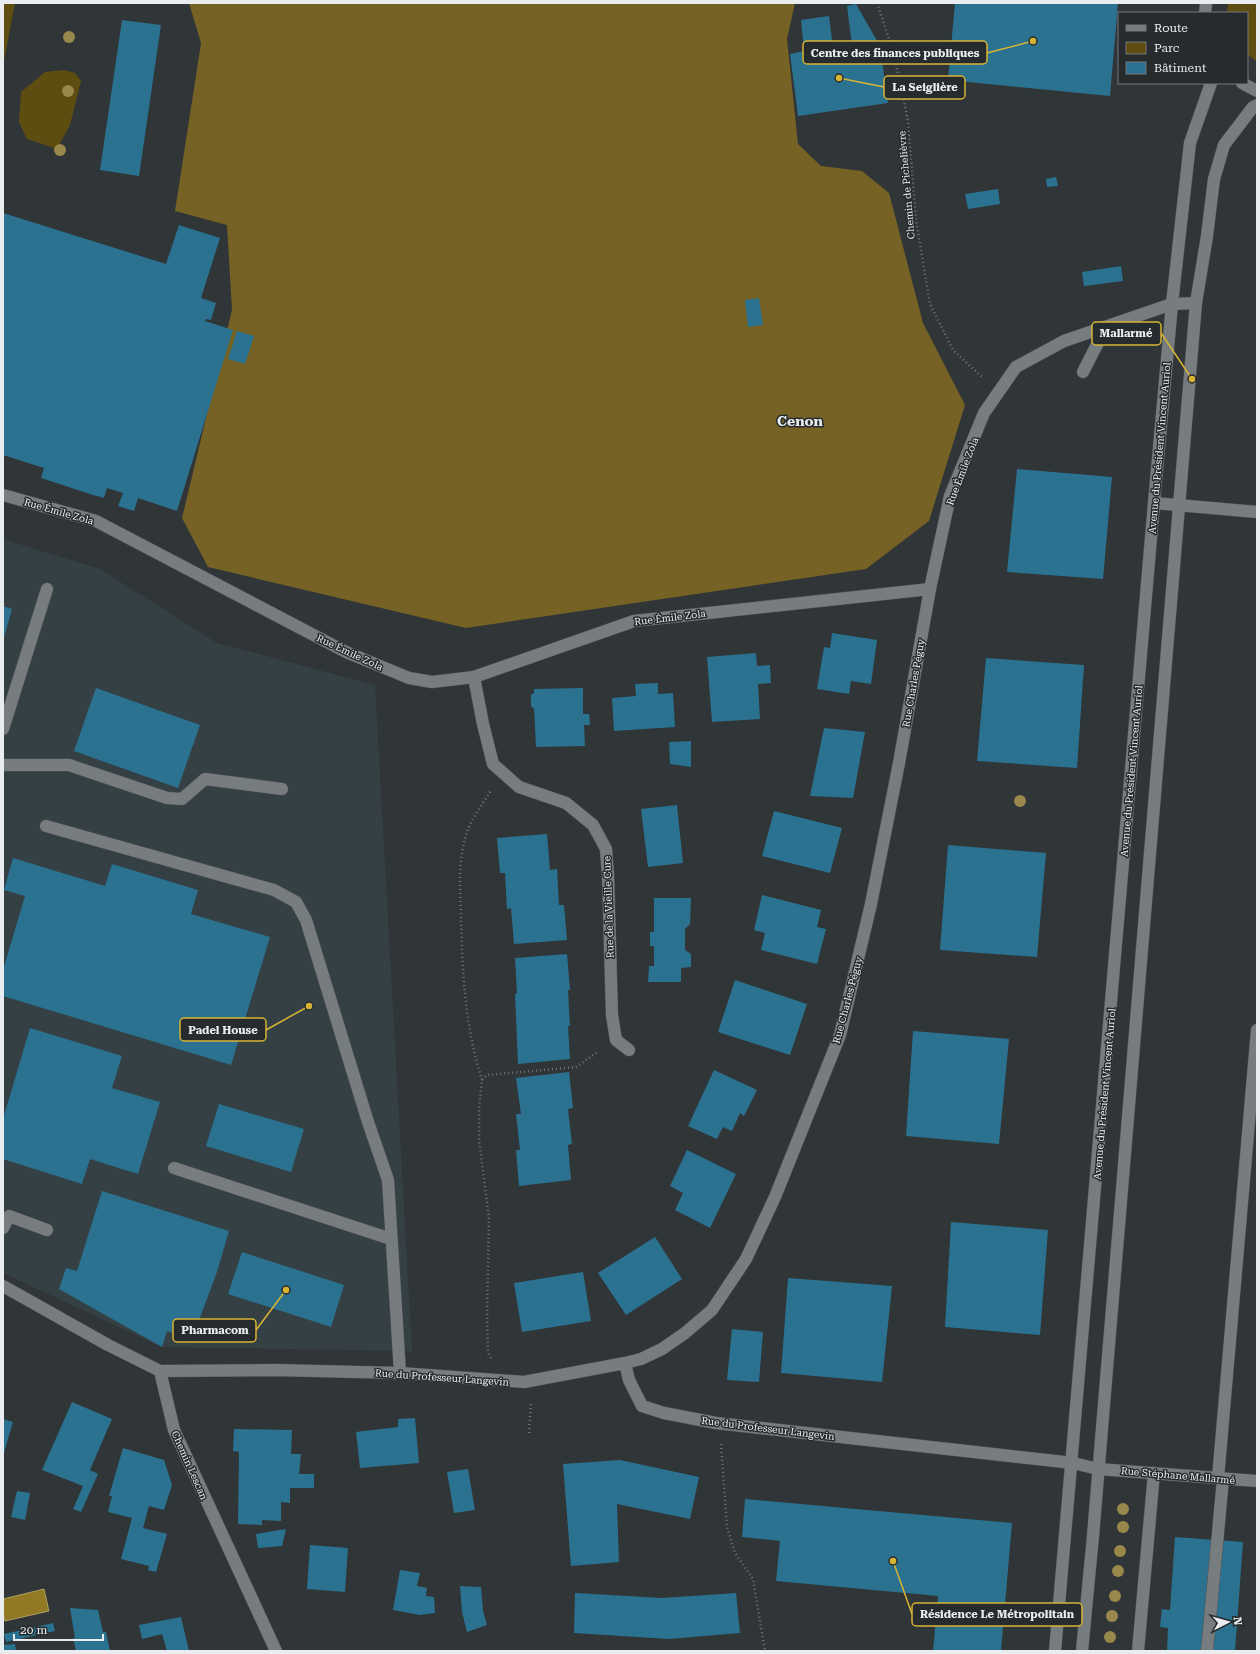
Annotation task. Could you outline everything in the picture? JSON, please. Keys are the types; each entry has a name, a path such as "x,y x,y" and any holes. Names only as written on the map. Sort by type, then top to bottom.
{"street":[{"name":"Avenue du Président Vincent Auriol","path":"1055,1651 1061,1568 1068,1518 1172,304 1190,143 1211,84"},
{"path":"1244,84 1257,91"},
{"path":"1082,1651 1180,507 1196,303 1214,179 1224,145 1238,125 1253,107 1257,105"},
{"name":"Rue Émile Zola","path":"3,495 96,521 346,652 409,678 432,682 474,677 634,621 930,589 950,496 984,413 1016,367 1064,341 1172,304 1196,303"},
{"path":"1083,372 1106,327"},
{"path":"1154,504 1257,512"},
{"path":"3,729 47,589"},
{"name":"Rue Charles Péguy","path":"625,1363 641,1359 662,1349 696,1324 712,1310 746,1259 775,1197 837,1042 873,896 899,764 930,589"},
{"name":"Rue de la Vieille Cure","path":"474,677 483,724 493,764 519,788 566,803 593,825 606,849 612,1015 616,1040"},
{"path":"3,765 69,765 168,798 182,799 205,779 282,789"},
{"path":"46,826 274,890 296,902 306,920 368,1122 388,1180 400,1373"},
{"path":"1207,1651 1257,1030"},
{"path":"616,1040 629,1050"},
{"path":"174,1168 391,1239"},
{"path":"3,1228 9,1216 47,1230"},
{"path":"3,1286 108,1345 160,1371"},
{"name":"Rue du Professeur Langevin","path":"160,1371 275,1370 400,1373 524,1382 625,1363 629,1380 642,1406 664,1413 720,1424 1072,1463"},
{"name":"Chemin Lescan","path":"160,1371 174,1430 276,1651"},
{"path":"1072,1463 1098,1469"},
{"name":"Rue Stéphane Mallarmé","path":"1098,1469 1257,1481"},
{"path":"1138,1651 1154,1473"}],"path":[{"name":"Chemin de Pichelièvre","path":"877,3 894,54 908,121 916,220 930,304 953,350 999,392"},
{"path":"502,772 467,831 461,858 461,929 465,996 473,1052 482,1080 479,1108 479,1140 489,1218 486,1314 488,1353 506,1380"},
{"path":"482,1080 487,1075 576,1067 616,1040"},
{"path":"529,1434 531,1409"},
{"path":"720,1424 727,1527 735,1553 753,1578 765,1651"}],"shaded area":[{"path":"189,3 795,3 787,39 798,144 821,166 862,171 889,193 923,323 965,405 929,521 866,569 466,628 208,567 182,518 232,310 227,225 175,211 201,43"},
{"path":"3,539 100,569 217,643 375,685 412,1351 162,1347 3,1273"},
{"path":"44,1589 49,1611 5,1621 3,1613 3,1599"}],"green space":[{"path":"3,3 15,3 3,66"},
{"path":"1228,3 1257,3 1257,62 1248,55 1248,12 1227,12"},
{"path":"64,70 75,73 81,81 70,125 57,149 27,139 19,122 21,92 45,72"}],"building":[{"path":"955,3 1118,3 1110,96 948,80"},
{"path":"856,4 880,46 888,103 798,116 790,54 804,51 801,20 829,16 833,48 852,45 847,6"},
{"path":"122,20 161,25 139,176 100,170"},
{"path":"1056,177 1058,186 1047,187 1046,179"},
{"path":"998,189 1000,204 968,209 965,194"},
{"path":"3,213 166,264 179,225 220,238 201,298 216,303 211,320 206,319 205,321 233,330 177,511 138,498 134,511 118,506 123,493 107,488 104,498 93,495 41,478 44,468 3,455"},
{"path":"1121,266 1123,281 1084,286 1082,272"},
{"path":"759,298 763,325 748,327 745,300"},
{"path":"237,331 254,336 245,364 228,359"},
{"path":"1017,469 1112,477 1103,579 1007,572"},
{"path":"3,606 12,609 3,641"},
{"path":"832,633 877,640 871,684 851,681 849,694 817,689 824,647 830,648"},
{"path":"756,653 757,666 770,665 771,683 758,684 760,719 712,722 707,657"},
{"path":"986,658 1084,665 1077,768 977,761"},
{"path":"658,683 658,694 673,693 675,727 614,731 612,698 636,696 635,684"},
{"path":"96,688 200,725 178,788 74,751"},
{"path":"583,688 583,714 589,714 590,725 584,725 585,746 536,747 534,709 531,706 531,695 534,693 534,689"},
{"path":"824,728 865,732 853,798 810,796"},
{"path":"691,741 691,767 670,764 669,742"},
{"path":"677,805 683,863 648,867 641,809"},
{"path":"774,811 842,828 830,873 762,856"},
{"path":"547,834 550,870 557,869 559,905 564,905 567,940 514,944 511,908 507,909 505,873 500,873 497,838"},
{"path":"948,845 1046,853 1037,957 940,950"},
{"path":"13,858 105,886 112,864 198,890 191,914 270,937 231,1065 3,996 3,970 25,896 4,890"},
{"path":"762,895 821,910 817,927 826,929 817,964 761,950 765,933 754,930"},
{"path":"654,898 691,898 690,924 685,929 685,950 691,954 691,967 681,968 681,982 648,982 649,966 654,966 654,946 650,946 650,932 654,932"},
{"path":"567,954 570,990 568,990 570,1026 568,1026 570,1059 518,1064 515,958"},
{"path":"735,980 807,1004 790,1055 718,1032"},
{"path":"30,1028 122,1056 112,1088 160,1102 138,1174 90,1159 82,1184 3,1159 3,1119"},
{"path":"913,1031 1009,1039 999,1144 906,1136"},
{"path":"714,1070 757,1090 744,1116 740,1113 732,1131 723,1127 717,1139 688,1126"},
{"path":"569,1072 573,1108 568,1109 572,1144 568,1145 571,1180 519,1186 516,1150 520,1150 516,1114 521,1114 516,1078"},
{"path":"219,1104 304,1129 291,1172 206,1146"},
{"path":"687,1150 736,1174 710,1228 675,1210 683,1193 670,1186"},
{"path":"102,1191 229,1231 217,1272 192,1339 167,1331 162,1347 59,1289 66,1268 77,1271"},
{"path":"951,1222 1048,1230 1040,1335 945,1327"},
{"path":"655,1237 682,1279 626,1315 598,1273"},
{"path":"242,1252 344,1285 331,1327 228,1294"},
{"path":"583,1272 591,1321 522,1332 514,1283"},
{"path":"788,1278 892,1286 882,1382 781,1373"},
{"path":"732,1329 763,1332 759,1382 727,1380"},
{"path":"72,1402 112,1419 90,1470 98,1474 81,1512 73,1509 83,1486 42,1470"},
{"path":"415,1418 419,1463 360,1468 356,1432 398,1427 398,1419"},
{"path":"3,1419 13,1422 3,1456"},
{"path":"234,1429 292,1430 291,1454 301,1454 299,1474 314,1474 314,1488 290,1488 290,1503 281,1502 281,1521 262,1520 262,1525 238,1524 239,1452 233,1451"},
{"path":"123,1448 164,1460 172,1485 164,1510 149,1506 143,1528 167,1534 156,1572 148,1570 149,1566 121,1559 132,1518 108,1512 112,1496 109,1496"},
{"path":"620,1460 699,1477 690,1519 617,1504 619,1562 571,1566 563,1464"},
{"path":"468,1469 475,1510 454,1513 447,1472"},
{"path":"17,1491 30,1493 25,1520 11,1517"},
{"path":"745,1499 1012,1523 1001,1651 933,1651 938,1596 776,1581 780,1541 742,1537"},
{"path":"286,1529 282,1546 258,1548 256,1534"},
{"path":"1175,1537 1243,1542 1235,1651 1167,1651 1168,1628 1160,1627 1162,1609 1170,1610"},
{"path":"310,1545 348,1548 345,1592 307,1589"},
{"path":"400,1570 420,1573 417,1586 427,1588 426,1596 434,1597 435,1613 420,1615 393,1610"},
{"path":"460,1586 481,1587 483,1611 487,1625 467,1632 462,1612"},
{"path":"575,1593 662,1598 736,1593 740,1633 669,1639 574,1633"},
{"path":"70,1608 98,1610 103,1632 106,1632 110,1651 76,1651"},
{"path":"181,1617 189,1651 167,1651 162,1634 142,1639 139,1625"},
{"path":"53,1623 55,1631 6,1642 4,1634"},
{"path":"15,1644 16,1651 3,1651 3,1645"}],"place":[{"name":"Centre des finances publiques","path":"1033,41"},
{"name":"La Seiglière","path":"839,78"},
{"name":"Mallarmé","path":"1192,379"},
{"name":"Padel House","path":"309,1006"},
{"name":"Pharmacom","path":"286,1290"},
{"name":"Résidence Le Métropolitain","path":"893,1561"}],"district":[{"name":"Cenon","path":"800,421"}]}
